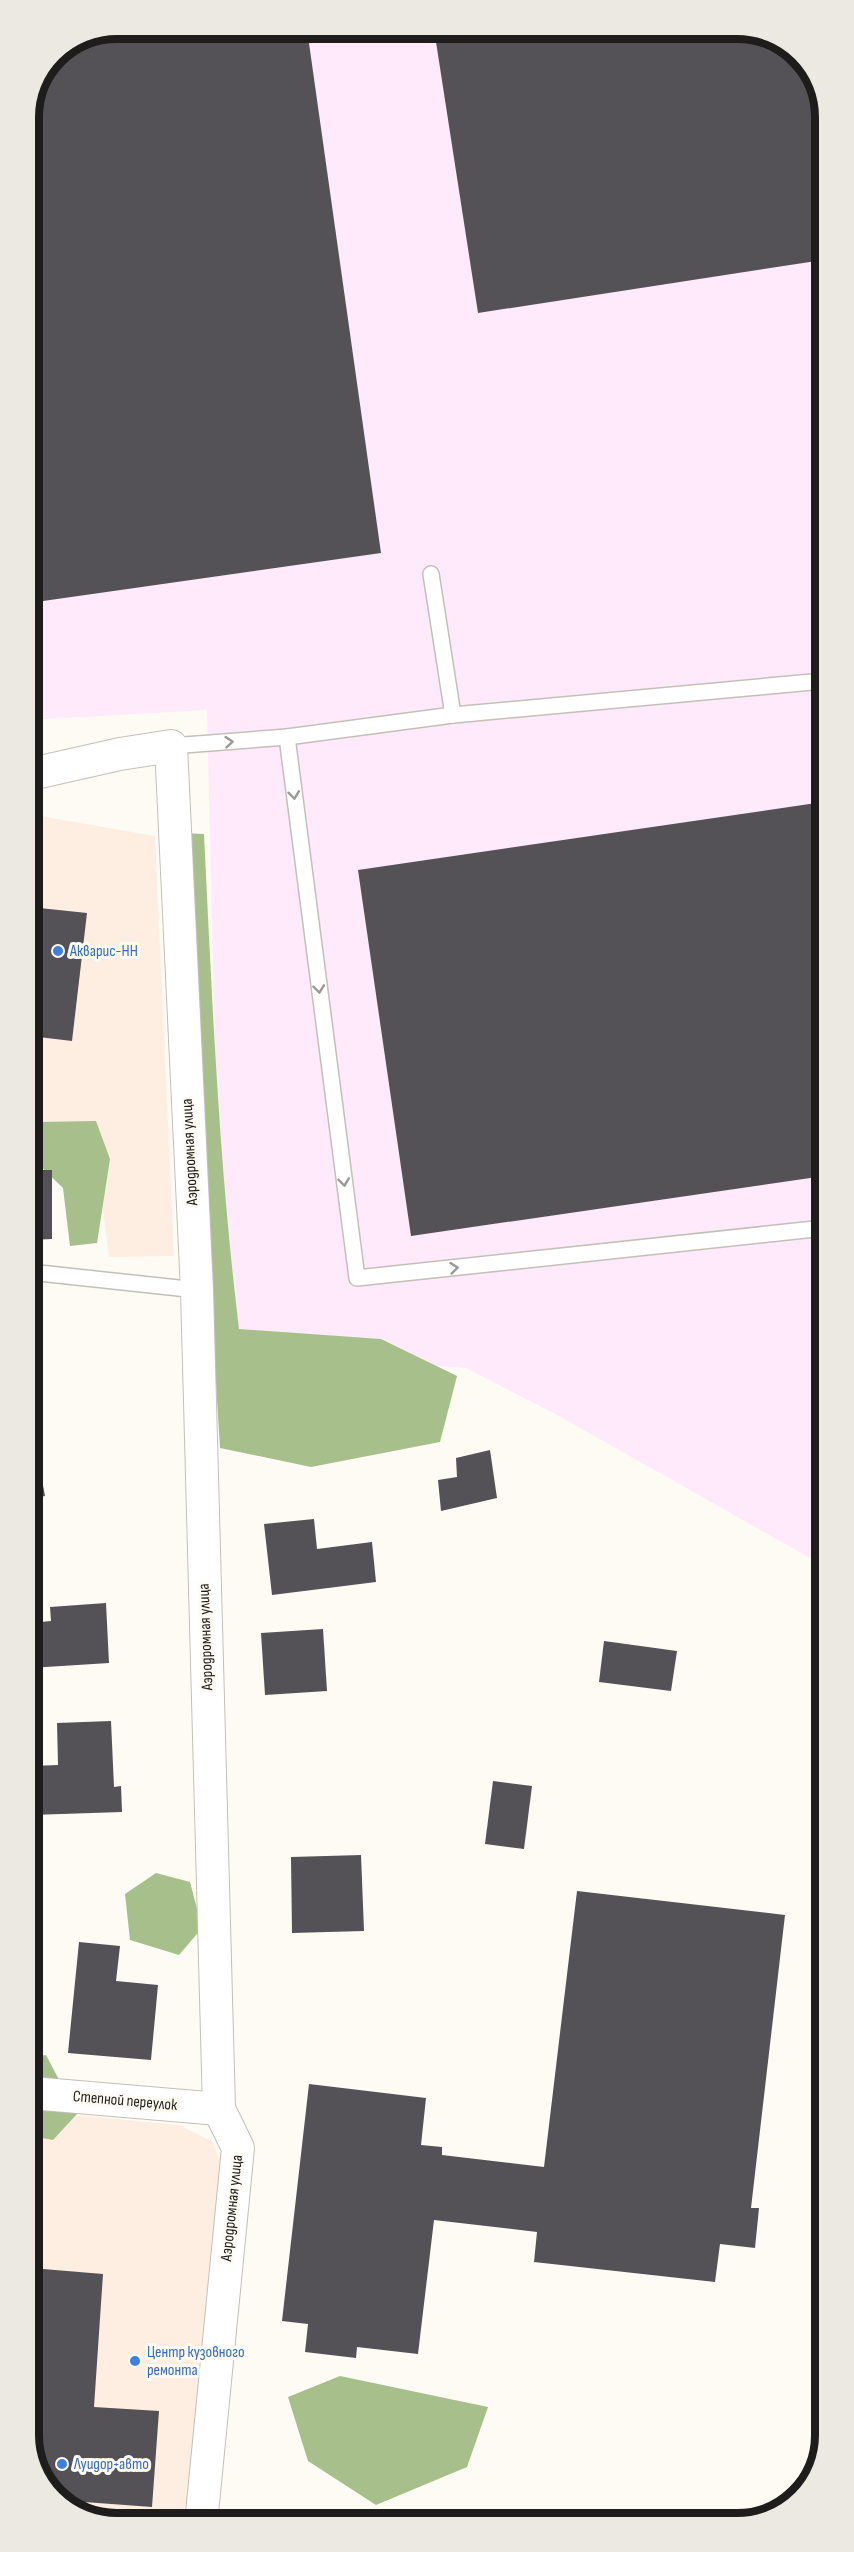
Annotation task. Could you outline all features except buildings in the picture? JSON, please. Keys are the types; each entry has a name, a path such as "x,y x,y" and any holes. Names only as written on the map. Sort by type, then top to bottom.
{"street":[{"path":"39,772 120,754 171,746"},
{"name":"Аэродромная улица","path":"171,746 197,1290 219,2109 238,2148 202,2513"},
{"name":"Степной переулок","path":"39,2094 219,2109"}],"lane":[{"path":"431,574 453,715"},
{"path":"171,746 287,737 453,715 815,682"},
{"path":"287,737 357,1278 815,1229"},
{"path":"39,1273 197,1290"}],"shaded area":[{"path":"117,39 742,39 767,45 789,58 807,82 815,117 815,1561 561,1417 466,1368 222,1351 207,710 39,719 39,117 40,101 52,73 73,52 101,40"},
{"path":"39,816 155,836 174,1256 109,1257 93,1131 39,1131"},
{"name":"Луидор-авто","path":"39,2112 179,2125 213,2142 225,2177 195,2461 183,2513 112,2513 92,2509 78,2503 58,2487 45,2465 39,2435"}],"green space":[{"path":"182,833 204,834 221,1144 239,1329 381,1339 457,1376 440,1442 311,1467 220,1448"},
{"path":"96,1121 110,1159 97,1243 70,1246 63,1188 39,1165 39,1122"},
{"path":"156,1873 190,1882 202,1928 179,1955 130,1940 125,1894"},
{"path":"46,2055 77,2114 53,2140 39,2137 39,2056"},
{"path":"340,2376 488,2407 467,2467 376,2505 308,2461 288,2397"}],"place":[{"name":"Акварис-НН","path":"58,951"},
{"name":"Центр кузовного ремонта","path":"135,2361"},
{"name":"Луидор-авто","path":"62,2464"}]}
